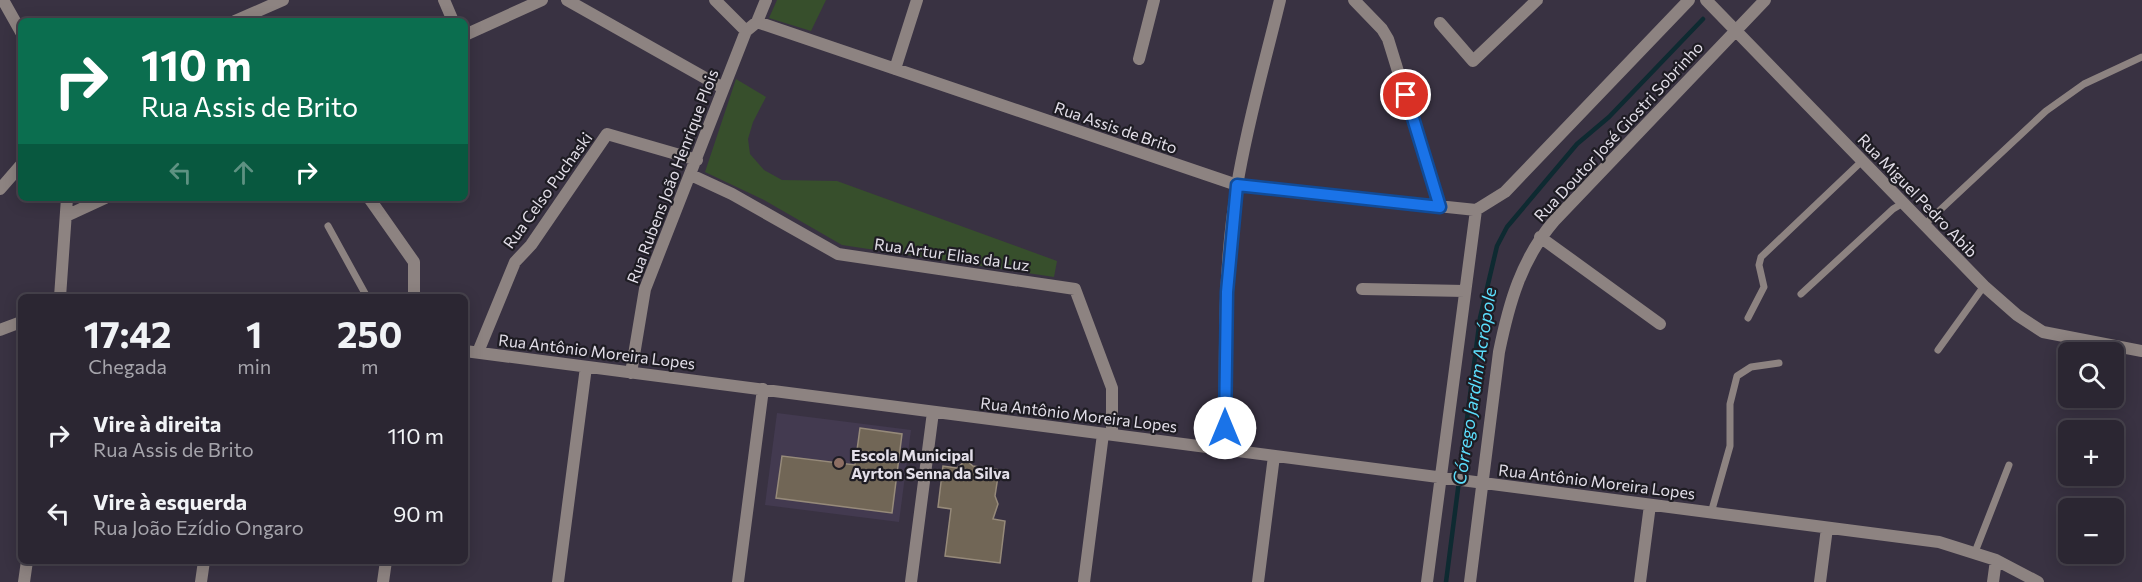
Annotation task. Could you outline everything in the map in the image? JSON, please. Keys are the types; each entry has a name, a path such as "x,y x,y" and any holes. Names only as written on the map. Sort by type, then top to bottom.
{"street":[{"path":"3,0 18,27"},
{"path":"242,18 283,0"},
{"path":"444,0 452,18"},
{"path":"468,34 542,0"},
{"path":"567,0 723,88"},
{"path":"715,0 746,32"},
{"name":"Rua Rubens João Henrique Plois","path":"631,373 642,300 746,32 757,22 766,0"},
{"path":"895,69 916,0"},
{"path":"1139,59 1154,0"},
{"path":"1225,450 1226,302 1237,185 1280,0"},
{"path":"1354,0 1388,39 1440,207"},
{"path":"1440,23 1473,61 1537,0"},
{"path":"1427,582 1476,210 1504,192 1689,0"},
{"name":"Rua Miguel Pedro Abib","path":"1706,0 1984,286 2017,315 2043,332 2142,351"},
{"name":"Rua Doutor José Giostri Sobrinho","path":"1470,582 1505,321 1521,270 1540,237 1765,0"},
{"name":"Rua Assis de Brito","path":"757,22 1237,185 1476,210"},
{"name":"Rua Celso Puchaski","path":"471,352 515,262 531,246 607,134 697,160"},
{"path":"0,189 18,168"},
{"name":"Rua Artur Elias da Luz","path":"692,175 732,194 838,254 1075,289 1112,388 1108,434"},
{"path":"60,294 68,201"},
{"path":"66,216 98,201"},
{"path":"371,201 414,262 414,294"},
{"path":"1540,237 1660,324"},
{"path":"1362,289 1466,291"},
{"path":"0,330 18,323"},
{"name":"Rua Antônio Moreira Lopes","path":"471,352 1939,542 1996,560 2038,582"},
{"path":"558,582 586,367"},
{"path":"738,582 763,389"},
{"path":"911,582 933,412"},
{"path":"1084,582 1108,434"},
{"path":"1258,582 1274,456"},
{"path":"1640,582 1650,505"},
{"path":"1820,582 1827,528"},
{"path":"1993,582 1996,560"},
{"path":"24,582 27,564"},
{"path":"201,582 204,564"},
{"path":"383,582 386,564"}],"lane":[{"path":"1924,225 2046,111 2084,84 2142,57"},
{"path":"1748,318 1764,287 1759,265 1761,257 1862,161"},
{"path":"1801,294 1893,208 1903,203"},
{"path":"328,226 365,294"},
{"path":"1938,350 1984,286"},
{"path":"1711,513 1730,446 1730,404 1737,376 1751,367 1779,363"},
{"path":"1975,552 2009,465"}],"shaded area":[{"name":"Escola Municipal Ayrton Senna da Silva","path":"777,413 911,430 899,522 765,505"}],"green space":[{"path":"777,0 826,0 811,31 769,18"},
{"path":"736,79 766,97 753,122 748,139 750,154 764,170 782,180 837,181 1057,261 1054,277 842,245 764,200 705,172"}],"building":[{"path":"860,428 902,434 892,513 776,498 782,456 855,465"},
{"path":"966,460 973,466 999,470 995,496 998,504 993,519 1005,521 1000,563 945,556 951,509 938,507 943,466 957,468"}],"waterway":[{"name":"Córrego Jardim Acrópole","path":"1446,582 1480,318 1497,246 1507,227 1577,144 1609,117 1703,19"}],"place":[{"name":"Escola Municipal Ayrton Senna da Silva","path":"839,463"}],"route":[{"path":"1225,428 1227,292 1237,185 1440,207 1406,95"}]}
